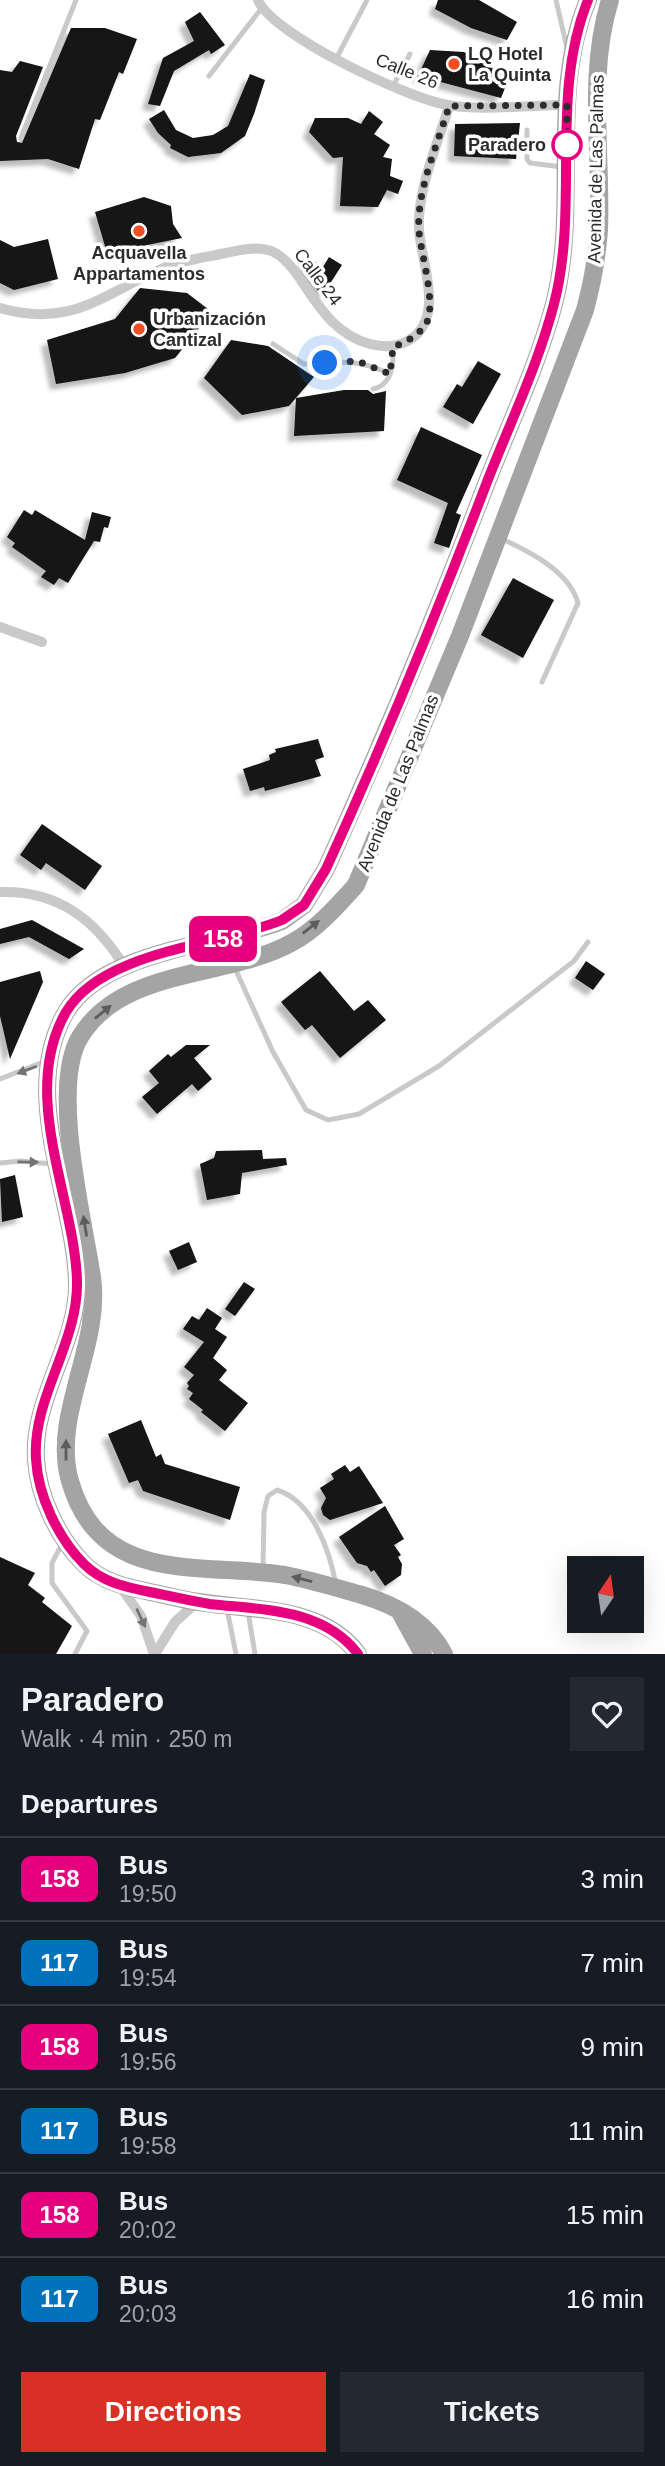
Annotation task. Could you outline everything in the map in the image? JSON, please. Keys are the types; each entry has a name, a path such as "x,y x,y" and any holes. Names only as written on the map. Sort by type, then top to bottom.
{"main road":[{"name":"Avenida de Las Palmas","path":"359,1653 336,1632 307,1618 197,1602 121,1586 85,1564 65,1539 43,1492 36,1458 46,1401 72,1327 77,1282 48,1099 51,1056 67,1012 87,987 124,966 275,923 304,905 316,890 419,654 545,336 560,275 567,230 567,105 571,64 576,31 588,0"},
{"name":"Avenida de Las Palmas","path":"444,1654 423,1626 397,1608 337,1588 287,1576 202,1571 153,1564 130,1555 96,1531 85,1514 70,1482 66,1437 96,1301 66,1104 67,1071 79,1038 97,1016 124,996 293,942 335,909 356,885 460,636 496,536 585,310 594,276 599,230 597,115 601,34 610,0"},
{"path":"601,34 617,0"},
{"path":"397,1608 423,1654"}],"street":[{"name":"Calle 26","path":"260,5 283,27 336,59 393,86 449,106 567,105"},
{"path":"393,347 415,336 427,322 430,307 419,228 421,207 449,106"},
{"name":"Calle 24","path":"0,308 55,314 77,311 162,269 234,251 268,249 287,263 332,325 355,341 393,347"},
{"path":"0,627 42,642"},
{"path":"0,892 37,894 85,917 107,939 124,966"},
{"path":"121,1586 141,1616 155,1654"},
{"path":"155,1654 175,1622 197,1602"}],"lane":[{"path":"21,138 76,0"},
{"path":"336,59 367,0"},
{"path":"556,0 571,64"},
{"path":"209,76 260,5"},
{"path":"393,86 410,54"},
{"path":"527,130 527,159 530,163 567,167"},
{"path":"273,344 304,364 344,359 368,364 390,374"},
{"path":"373,389 382,387 390,374 393,347"},
{"path":"496,536 568,579 575,591 578,603 542,682"},
{"path":"233,963 273,1052 306,1110 328,1120 359,1114 439,1066 574,961 588,942"},
{"path":"0,1079 32,1069 51,1056"},
{"path":"0,1163 37,1162 57,1165"},
{"path":"262,1574 264,1512 268,1496 277,1490 295,1500 319,1532 330,1559 337,1588"},
{"path":"65,1539 50,1574 52,1583 67,1608 87,1631 75,1654"},
{"path":"226,1606 236,1654"},
{"path":"247,1609 254,1633 255,1654"}],"building":[{"path":"438,0 479,0 517,22 507,40 471,28 435,9"},
{"path":"200,12 225,45 211,54 209,50 174,71 160,106 148,104 163,58 194,41 185,22"},
{"path":"71,28 105,28 137,39 123,74 119,72 100,120 95,119 79,169 48,159 0,161 0,70 12,72 20,61 43,67 16,136 17,142 22,143"},
{"name":"LQ Hotel La Quinta","path":"430,50 464,52 509,78 501,98 418,76"},
{"path":"250,74 265,80 254,114 245,136 221,153 188,157 170,148 171,145 158,133 149,119 164,110 176,130 193,138 213,135 228,126"},
{"path":"369,111 383,122 374,134 390,145 383,157 392,159 390,176 403,181 398,194 387,190 378,207 340,206 343,157 333,158 309,132 315,118 348,118 361,124"},
{"path":"520,123 516,159 454,156 455,124"},
{"name":"Acquavella Appartamentos","path":"144,197 171,206 173,224 182,238 107,253 95,212"},
{"path":"48,239 58,279 14,290 0,283 0,240 14,247"},
{"path":"307,256 323,267 329,257 342,265 322,296 302,268"},
{"name":"Urbanización Cantizal","path":"140,288 187,293 212,312 175,358 125,373 56,384 47,340 115,319"},
{"path":"231,340 268,346 314,377 289,406 242,415 204,378"},
{"path":"478,361 501,374 473,424 443,407 457,384 462,387"},
{"path":"344,390 368,390 373,394 386,391 384,431 294,436 296,398"},
{"path":"421,427 482,455 456,513 461,515 449,548 434,543 448,503 397,480"},
{"path":"24,510 32,515 35,510 85,540 92,512 111,517 108,528 104,527 100,542 94,541 68,583 59,578 54,585 41,577 46,571 12,547 15,543 7,537"},
{"path":"513,578 554,600 523,658 481,635"},
{"path":"318,739 324,757 315,760 321,776 265,791 264,787 250,791 243,769 270,760 269,755 276,752 275,749"},
{"path":"42,824 102,866 85,890 46,863 41,870 20,855"},
{"path":"32,920 84,949 69,959 29,937 0,944 0,929"},
{"path":"586,961 605,974 593,990 575,978"},
{"path":"40,971 43,982 10,1059 0,1016 0,982"},
{"path":"320,971 354,1011 368,1000 386,1020 340,1058 312,1025 305,1030 281,1002"},
{"path":"186,1045 210,1045 194,1058 212,1079 198,1091 192,1084 157,1114 142,1097 159,1083 149,1071 168,1054 171,1057"},
{"path":"262,1150 263,1159 286,1158 287,1165 242,1173 240,1194 207,1200 200,1164 214,1158 216,1151"},
{"path":"15,1175 23,1217 2,1222 0,1179"},
{"path":"189,1242 197,1262 178,1270 169,1251"},
{"path":"244,1282 255,1289 235,1316 225,1309"},
{"path":"207,1308 222,1318 215,1329 227,1337 213,1358 227,1370 219,1380 248,1403 225,1431 189,1399 193,1393 187,1389 187,1383 194,1375 184,1367 204,1342 183,1329 192,1316 199,1320"},
{"path":"141,1420 156,1457 161,1454 165,1464 240,1487 230,1520 143,1491 138,1480 129,1483 108,1434"},
{"path":"345,1465 350,1472 359,1466 383,1503 330,1520 323,1515 321,1508 326,1498 320,1488 334,1479 331,1474"},
{"path":"385,1506 404,1539 394,1545 401,1555 398,1557 402,1564 401,1575 385,1586 374,1570 371,1572 367,1566 357,1563 339,1537"},
{"path":"0,1557 35,1573 28,1585 45,1598 42,1602 72,1626 56,1654 0,1654"}],"bus line":[{"name":"158","path":"358,1654 336,1632 307,1618 197,1602 121,1586 103,1578 85,1564 57,1526 39,1476 37,1437 46,1401 72,1327 77,1282 49,1117 49,1067 53,1046 67,1012 87,987 124,966 268,926 292,915 316,890 439,605 545,336 560,275 567,230 567,105 574,39 588,0"}],"place":[{"name":"LQ Hotel La Quinta","path":"454,64"},
{"name":"Paradero","path":"567,145"},
{"name":"Acquavella Appartamentos","path":"139,231"},
{"name":"Urbanización Cantizal","path":"139,329"}],"route":[{"path":"325,363 344,359 357,361 390,374 393,347 415,336 427,322 430,307 419,228 421,207 449,106 567,105 567,145"}]}
